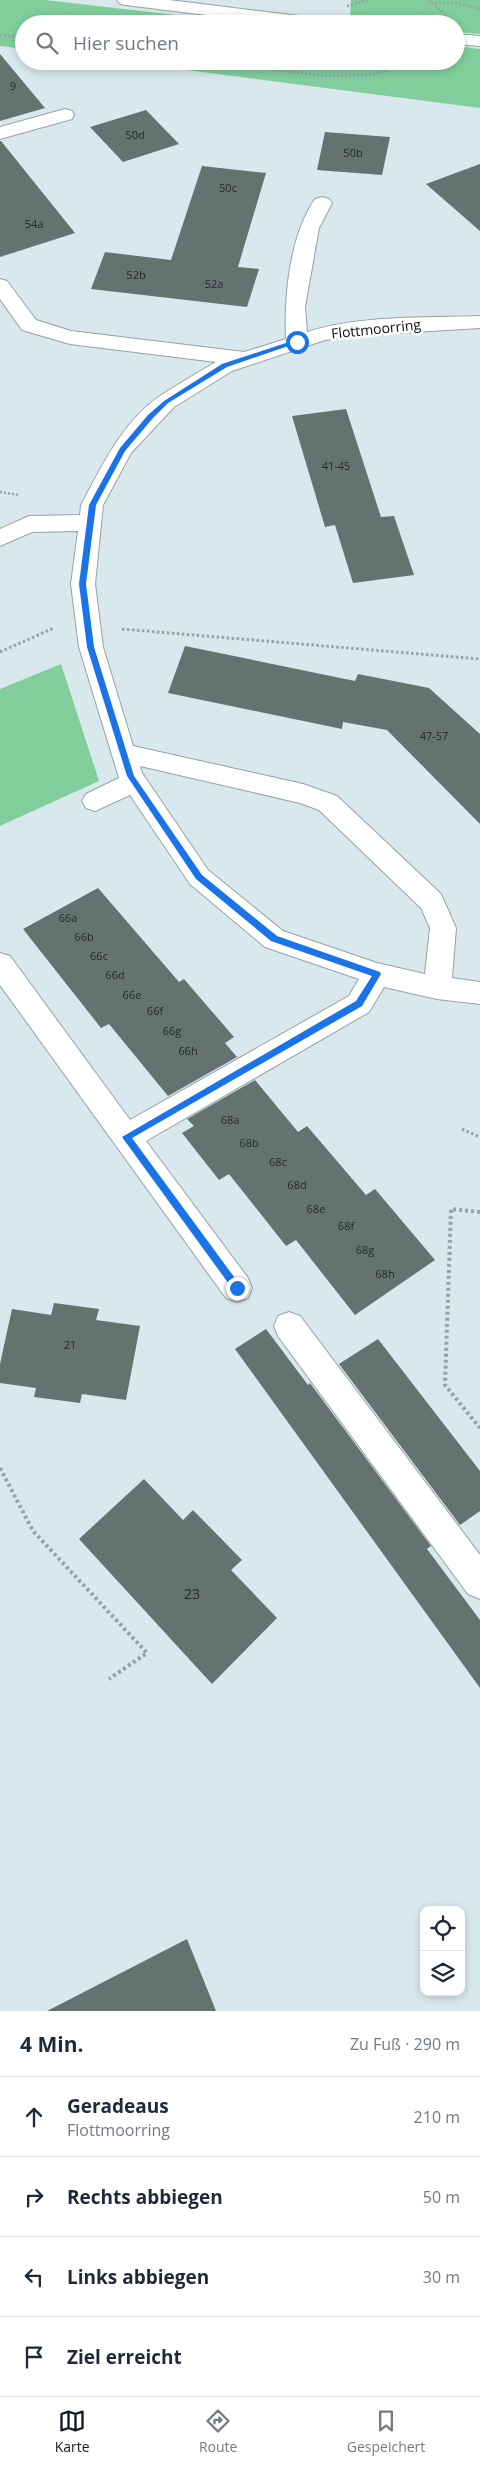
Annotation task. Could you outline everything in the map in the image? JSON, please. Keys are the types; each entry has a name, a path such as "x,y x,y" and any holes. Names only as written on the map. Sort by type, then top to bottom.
{"street":[{"path":"126,0 219,6 272,15"},
{"path":"465,40 480,41"},
{"path":"0,133 65,115"},
{"path":"297,342 295,307 309,228 322,203"},
{"path":"0,285 29,325 70,337 245,359"},
{"name":"Flottmoorring","path":"480,322 365,328 322,334 225,366 166,402 122,449 92,505 83,584 91,647 130,776 199,877 274,939 377,974 437,988 480,993"},
{"path":"0,538 29,524 90,523"},
{"path":"124,753 303,794 328,803 432,902 443,928 437,988"},
{"path":"95,801 134,782"},
{"path":"0,964 237,1288"},
{"path":"126,1137 359,1004 377,974"},
{"path":"289,1326 480,1582"}],"path":[{"path":"429,0 446,15"},
{"path":"431,3 458,3 480,8"},
{"path":"0,35 15,37"},
{"path":"277,70 324,76 372,75 388,70"},
{"path":"0,652 59,626 88,624 140,631 480,659"},
{"path":"462,1130 480,1137"},
{"path":"480,1212 451,1209 445,1385 480,1428"},
{"path":"0,1468 33,1531 147,1653 109,1679"}],"green space":[{"path":"0,0 45,0 177,15 15,15 15,48 0,46"},
{"path":"351,0 480,0 480,34 465,33 465,15 350,15"},
{"path":"465,47 480,49 480,108 187,70 465,70"},
{"path":"61,664 99,781 0,826 0,689"}],"building":[{"path":"0,54 45,108 0,121"},
{"path":"146,110 179,144 123,162 90,127"},
{"path":"325,132 390,137 382,175 317,170"},
{"path":"1,141 75,233 0,257"},
{"path":"480,164 480,231 426,184"},
{"path":"202,166 266,173 238,267 259,269 247,307 91,289 105,252 171,260"},
{"path":"346,409 381,517 394,516 414,575 353,583 335,525 325,527 292,416"},
{"path":"185,646 355,681 358,674 429,688 480,734 480,824 387,730 343,722 342,729 168,693"},
{"path":"98,888 179,982 184,979 234,1037 225,1043 237,1057 168,1096 109,1024 101,1028 23,929"},
{"path":"255,1080 298,1132 307,1126 366,1195 375,1189 435,1260 355,1315 296,1240 286,1246 229,1174 219,1180 182,1133 194,1126 187,1119"},
{"path":"54,1303 99,1309 96,1320 140,1326 126,1400 82,1394 80,1403 34,1397 36,1388 0,1383 0,1364 12,1309 51,1315"},
{"path":"266,1329 308,1385 310,1383 431,1546 427,1549 480,1620 480,1688 235,1349"},
{"path":"378,1339 480,1471 480,1511 460,1525 339,1364"},
{"path":"144,1479 183,1520 193,1510 242,1560 231,1570 277,1618 212,1684 79,1539"},
{"path":"187,1939 216,2011 47,2011"}],"route":[{"path":"237,1288 126,1137 359,1004 377,974 274,939 199,877 130,776 91,647 83,584 92,505 122,449 151,416 166,402 225,366 297,342"}]}
